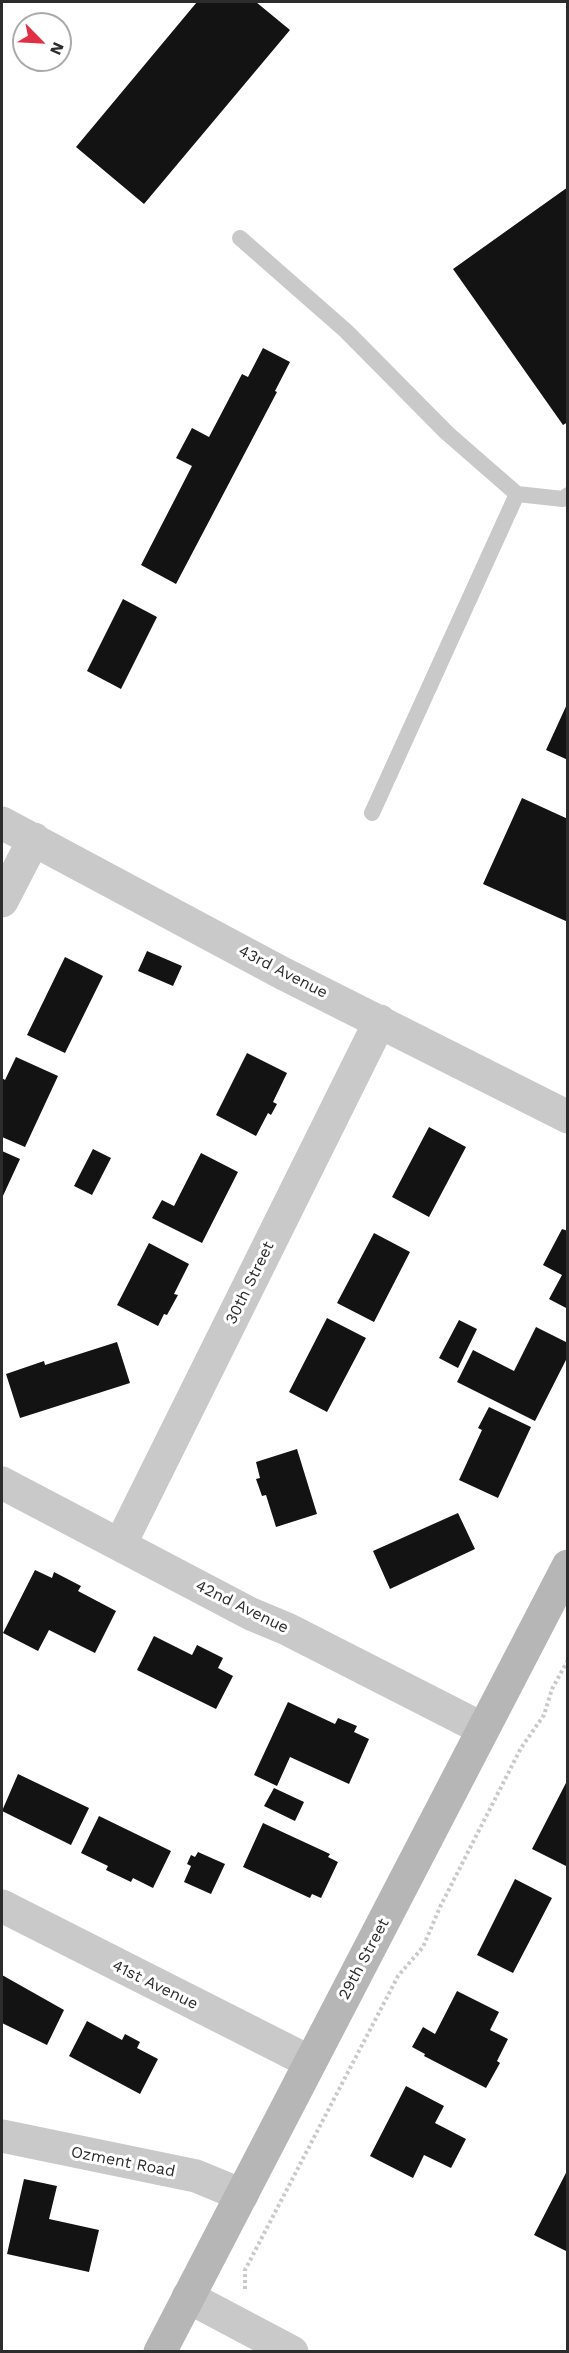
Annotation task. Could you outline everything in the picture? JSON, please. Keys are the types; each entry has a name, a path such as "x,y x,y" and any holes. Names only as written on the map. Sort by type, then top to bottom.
{"street":[{"name":"43rd Avenue","path":"2,823 282,973 567,1117"},
{"path":"2,901 34,839"},
{"name":"30th Street","path":"120,1545 380,1021"},
{"name":"42nd Avenue","path":"2,1483 251,1614 287,1629 483,1729"},
{"name":"29th Street","path":"160,2352 567,1566"},
{"name":"41st Avenue","path":"2,1906 310,2062"},
{"name":"Ozment Road","path":"2,2136 196,2176 242,2195"},
{"path":"188,2297 292,2352"}],"lane":[{"path":"240,238 346,331 447,434 517,494 563,499 567,495"},
{"path":"372,813 517,494"}],"path":[{"path":"237,2322 249,2302 245,2289 245,2270 398,1976 423,1947 440,1907 521,1748 544,1715 552,1689 567,1659"}],"building":[{"path":"197,2 256,2 290,30 144,204 76,147"},
{"path":"568,187 568,422 563,425 453,269"},
{"path":"263,348 290,362 275,391 277,392 176,584 141,565 192,466 176,458 192,428 209,437 242,374 248,377"},
{"path":"123,599 157,617 121,689 87,671"},
{"path":"568,702 568,760 546,750"},
{"path":"522,798 568,819 568,922 483,884"},
{"path":"147,951 182,966 173,986 138,971"},
{"path":"65,957 103,976 65,1053 27,1035"},
{"path":"247,1053 287,1073 273,1102 277,1104 271,1115 268,1113 256,1136 216,1115"},
{"path":"16,1057 58,1076 25,1147 2,1137 2,1078 5,1080"},
{"path":"429,1127 466,1147 429,1217 392,1197"},
{"path":"93,1149 111,1158 92,1195 74,1186"},
{"path":"2,1151 20,1159 2,1198"},
{"path":"201,1153 238,1172 202,1243 152,1218 162,1200 174,1206"},
{"path":"562,1229 568,1231 568,1309 549,1299 562,1275 543,1265"},
{"path":"374,1233 410,1252 374,1322 337,1303"},
{"path":"149,1243 189,1264 174,1294 178,1295 158,1326 117,1305"},
{"path":"327,1318 366,1338 327,1412 289,1392"},
{"path":"459,1320 477,1329 458,1368 439,1358"},
{"path":"536,1327 568,1343 568,1356 535,1421 457,1382 473,1350 514,1371"},
{"path":"117,1342 130,1383 20,1418 6,1374 44,1361 45,1365"},
{"path":"489,1407 531,1427 498,1498 459,1480 482,1430 478,1428"},
{"path":"297,1449 317,1514 276,1527 266,1495 262,1496 256,1479 260,1478 256,1462"},
{"path":"458,1513 475,1549 390,1589 373,1551"},
{"path":"35,1570 52,1578 54,1572 81,1586 78,1591 116,1611 95,1653 49,1630 38,1651 3,1633"},
{"path":"154,1636 192,1655 197,1645 223,1658 218,1668 233,1676 216,1709 137,1670"},
{"path":"288,1702 335,1724 338,1718 357,1726 354,1732 369,1739 349,1784 290,1757 277,1786 254,1775"},
{"path":"18,1774 89,1808 71,1845 2,1811"},
{"path":"568,1779 568,1867 532,1849"},
{"path":"274,1788 304,1802 295,1821 264,1806"},
{"path":"99,1816 171,1851 153,1888 133,1878 131,1882 106,1870 108,1866 81,1853"},
{"path":"263,1823 330,1854 328,1857 338,1862 321,1898 312,1894 310,1898 243,1867"},
{"path":"198,1852 225,1864 211,1894 184,1882 191,1866 187,1864 191,1855 195,1857"},
{"path":"515,1879 552,1898 513,1973 477,1955"},
{"path":"2,1975 64,2010 47,2045 2,2023"},
{"path":"457,1991 499,2012 490,2030 508,2039 497,2061 500,2063 486,2088 424,2056 425,2054 412,2047 423,2027 435,2034"},
{"path":"87,2021 122,2040 125,2034 140,2042 137,2048 158,2059 140,2094 69,2056"},
{"path":"406,2086 444,2106 435,2123 466,2139 451,2168 424,2155 413,2178 370,2156"},
{"path":"568,2169 568,2252 534,2235"},
{"path":"24,2179 57,2186 49,2219 99,2230 89,2272 7,2254"}]}
